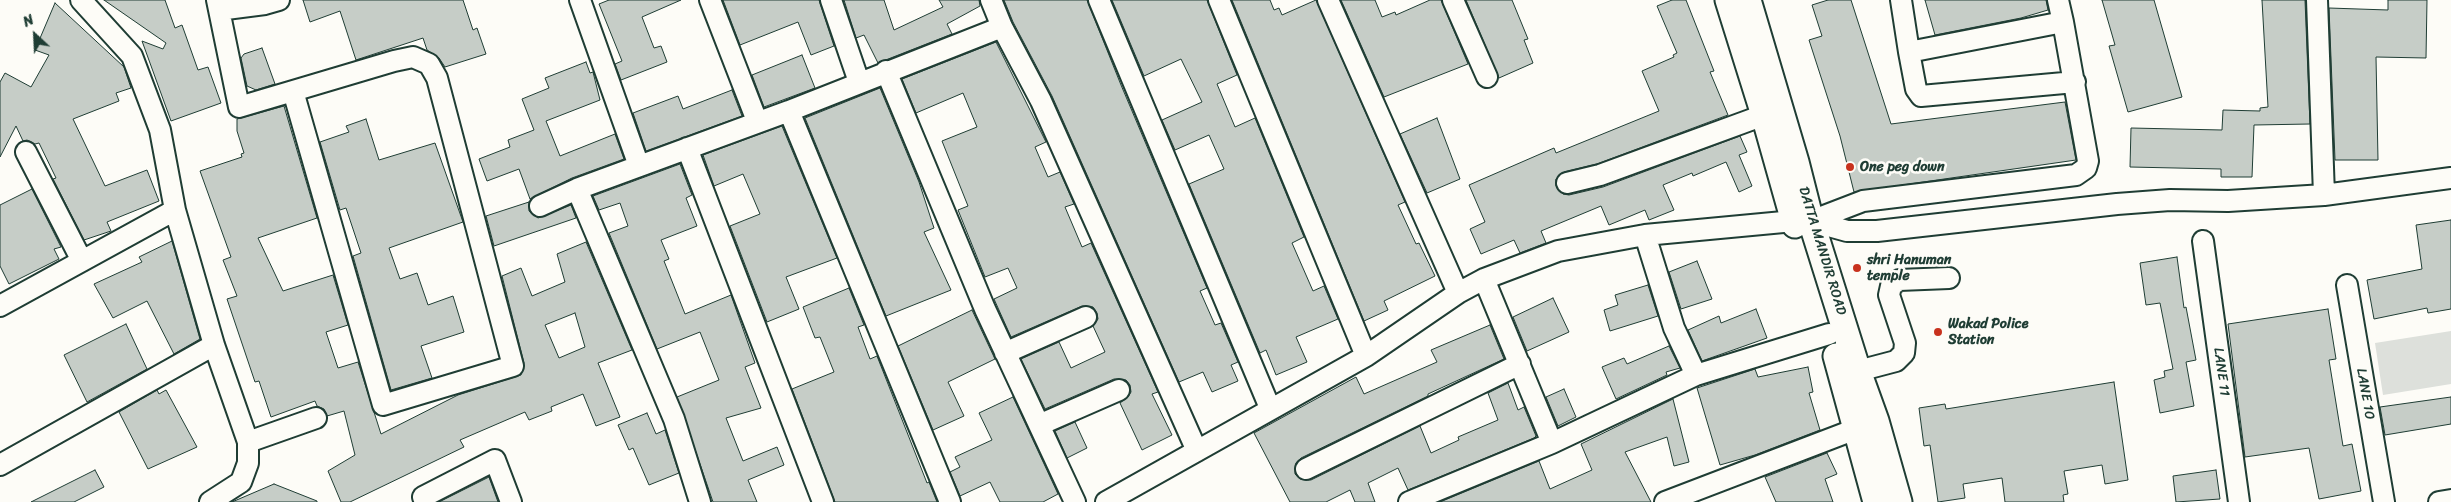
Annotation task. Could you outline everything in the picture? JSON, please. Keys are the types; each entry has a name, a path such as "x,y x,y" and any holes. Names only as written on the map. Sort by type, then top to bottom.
{"main road":[{"name":"DATTA MANDIR ROAD","path":"1728,0 1764,114 1858,371 1876,502"},
{"name":"DATTA MANDIR ROAD","path":"1748,0 1796,162 1803,221 1829,334 1899,502"}],"street":[{"path":"81,0 132,56 160,130 175,210 214,345 248,442 248,463 241,482 210,502"},
{"path":"217,0 226,9 265,4 279,0"},
{"path":"217,0 239,107 293,90 394,61 413,57 430,64 437,78 513,366 383,405 293,90"},
{"path":"580,0 638,166"},
{"path":"710,0 756,121"},
{"path":"831,0 859,82"},
{"path":"991,0 1002,27 1041,102 1197,451"},
{"path":"1099,0 1270,408"},
{"path":"1219,0 1366,356"},
{"path":"1328,0 1458,293"},
{"path":"1453,0 1487,77"},
{"path":"1901,0 1916,89 1921,96 2075,82"},
{"path":"1106,502 1270,408 1366,356 1458,293 1484,279 1558,251 1645,235 1803,221 1863,200 2076,175 2082,172 2088,160 2075,82 2058,0"},
{"path":"2317,0 2324,195"},
{"path":"1909,52 2063,22"},
{"path":"540,206 576,189 756,121 789,111 886,71 1002,27"},
{"path":"886,71 985,309 1074,502"},
{"path":"789,111 950,502"},
{"path":"1567,183 1600,175 1764,114"},
{"path":"687,148 823,502"},
{"path":"26,152 82,261"},
{"path":"1803,221 1847,231 1877,232 2170,200 2228,201 2324,195 2451,178"},
{"path":"576,189 674,419 700,502"},
{"path":"0,306 175,210"},
{"path":"1645,235 1674,328 1696,376"},
{"name":"LANE 11","path":"2203,241 2239,502"},
{"path":"1858,371 1896,361 1904,353 1905,343 1889,295 1891,286 1899,280 1949,278"},
{"path":"1484,279 1552,443"},
{"name":"LANE 10","path":"2347,285 2384,502"},
{"path":"1005,354 1086,318"},
{"path":"1409,502 1552,443 1696,376 1829,334"},
{"path":"0,465 214,345"},
{"path":"1306,469 1520,364"},
{"path":"1039,425 1119,390"},
{"path":"248,442 316,418"},
{"path":"1665,502 1866,425"},
{"path":"426,502 423,497 495,460 511,502"},
{"path":"2439,502 2451,500"}],"shaded area":[{"path":"2451,331 2451,384 2383,395 2375,343"}],"building":[{"path":"104,0 165,0 175,28 182,25 198,70 208,67 221,103 171,121 142,41 163,49 166,43"},
{"path":"303,0 463,0 473,30 477,28 486,54 445,67 439,58 427,50 423,38 356,60 340,11 310,22"},
{"path":"609,0 681,0 642,17 654,48 661,46 667,62 621,80 615,64 622,61 599,4"},
{"path":"723,0 819,0 834,46 811,55 798,22 740,45"},
{"path":"844,0 884,0 894,30 943,7 939,0 979,0 980,6 947,24 952,34 878,63 864,35 856,38"},
{"path":"1004,0 1087,0 1207,288 1200,291 1215,325 1221,323 1238,362 1231,365 1238,381 1212,392 1203,372 1179,382 1052,96 1013,22"},
{"path":"1112,0 1207,0 1237,75 1217,84 1235,127 1255,118 1304,237 1292,243 1313,291 1324,286 1338,319 1296,337 1307,362 1276,375 1266,350 1260,353 1189,184 1224,169 1209,135 1175,150 1162,120 1202,102 1181,59 1144,76"},
{"path":"1232,0 1270,0 1274,10 1279,8 1282,15 1316,0 1405,202 1398,205 1416,244 1419,243 1435,276 1384,301 1388,310 1364,321"},
{"path":"1341,0 1375,0 1382,17 1395,12 1396,15 1430,0 1441,0 1468,64 1384,97"},
{"path":"1466,0 1512,0 1528,39 1524,40 1533,63 1499,78"},
{"path":"1672,0 1686,0 1714,71 1710,72 1728,115 1597,164 1564,172 1556,179 1556,186 1563,194 1569,195 1603,187 1740,136 1747,152 1739,155 1752,186 1739,192 1726,162 1693,176 1692,173 1663,185 1674,210 1649,220 1645,210 1609,225 1601,206 1541,231 1546,243 1520,253 1514,240 1481,254 1470,229 1485,222 1469,185 1554,148 1556,153 1659,111 1642,71 1674,57 1673,55 1677,53 1657,6"},
{"path":"1828,0 1851,0 1891,124 2065,102 2076,160 1854,192 1840,136 1809,40 1822,36 1812,5"},
{"path":"1925,0 2046,0 2048,10 2021,18 1935,35"},
{"path":"2102,0 2154,0 2182,97 2128,112 2109,46 2115,45"},
{"path":"2262,0 2305,0 2310,124 2254,125 2252,177 2221,177 2221,169 2130,167 2131,128 2222,130 2223,110 2260,111 2260,108 2268,107"},
{"path":"2388,0 2427,0 2426,58 2376,57 2378,160 2335,160 2329,8 2388,10"},
{"path":"55,3 124,67 131,88 116,93 119,101 73,119 105,186 147,170 159,201 107,222 111,231 84,240 53,179 56,178 39,143 23,141 16,126 0,157 0,82 5,73 31,87 49,55 35,50"},
{"path":"996,42 1046,142 1035,147 1048,177 1060,172 1074,204 1065,207 1082,247 1091,243 1158,392 1152,394 1172,435 1142,450 1120,403 1131,392 1130,385 1126,380 1114,379 1045,409 1021,359 1059,342 1071,368 1105,352 1093,326 1098,319 1097,313 1093,307 1082,306 1011,337 994,299 1017,288 1008,268 985,277 958,210 968,206 942,141 977,127 963,93 916,113 902,79"},
{"path":"262,48 275,84 256,90 247,86 241,58 244,54"},
{"path":"802,55 815,88 764,107 752,75"},
{"path":"586,62 590,73 593,72 600,100 546,121 560,156 615,134 624,159 572,178 530,199 519,169 487,181 479,159 510,147 508,140 534,130 522,99 549,88 545,78"},
{"path":"880,88 919,182 934,228 924,232 951,290 886,316 805,118"},
{"path":"732,90 742,116 646,151 633,113 678,96 683,109"},
{"path":"284,106 317,218 258,238 283,291 333,275 348,325 326,332 338,368 358,362 381,434 458,395 521,375 524,363 502,276 521,268 532,296 565,282 557,254 586,242 632,350 598,363 620,417 596,426 583,394 551,407 552,411 529,420 525,412 460,440 464,447 350,502 341,502 328,471 355,455 344,411 327,416 324,409 317,406 315,401 271,417 259,381 255,382 227,299 237,296 223,260 231,257 200,171 242,157 241,154 244,153 237,131 237,119","holes":["575,313 585,347 559,358 545,325"]},
{"path":"1437,118 1460,179 1427,193 1400,134"},
{"path":"366,119 379,160 435,143 463,222 389,248 400,279 417,273 428,305 453,296 464,332 421,346 432,378 391,390 353,256 361,253 346,208 340,210 320,142 349,132 346,126"},
{"path":"782,126 837,258 786,277 799,309 767,322 730,226 760,214 743,174 714,186 703,155"},
{"path":"680,164 692,195 686,198 697,226 661,240 669,259 664,261 685,314 731,295 755,363 745,367 761,408 726,418 743,461 777,447 784,465 748,480 757,502 713,502 677,397 719,380 700,332 657,349 609,233 628,226 620,203 599,210 593,196"},
{"path":"32,189 61,247 54,249 59,259 9,284 0,266 0,205"},
{"path":"529,202 529,211 538,218 571,205 576,218 494,246 486,216"},
{"path":"2451,220 2451,309 2428,313 2427,308 2374,319 2367,280 2422,269 2416,225"},
{"path":"172,241 200,339 174,354 147,301 113,318 94,284 142,262 139,257"},
{"path":"2177,257 2184,308 2186,307 2196,360 2186,362 2194,406 2160,413 2154,380 2165,377 2164,371 2173,369 2160,303 2146,305 2140,263"},
{"path":"1697,261 1712,299 1681,309 1669,272"},
{"path":"1648,285 1658,316 1610,331 1604,310 1618,305 1615,295"},
{"path":"849,288 864,325 858,327 870,359 877,356 927,483 929,482 937,502 835,502 792,389 834,372 820,337 815,338 803,307"},
{"path":"1553,298 1569,332 1527,351 1513,317"},
{"path":"1756,309 1767,338 1702,361 1688,330 1719,316 1721,323"},
{"path":"2328,309 2336,359 2329,360 2343,446 2352,444 2361,491 2319,499 2309,448 2245,457 2228,324"},
{"path":"972,310 995,359 948,382 964,416 933,430 898,346"},
{"path":"126,324 147,369 87,402 64,355"},
{"path":"1490,325 1504,359 1428,394 1428,396 1301,458 1296,463 1295,474 1300,479 1311,480 1420,426 1431,453 1459,440 1458,437 1498,420 1488,393 1508,383 1518,410 1524,407 1536,436 1534,438 1408,490 1398,468 1368,483 1375,502 1355,502 1350,490 1326,502 1290,502 1254,433 1356,377 1364,394 1437,362 1431,350"},
{"path":"1669,346 1680,368 1666,372 1667,375 1616,399 1602,367 1624,358 1627,364"},
{"path":"1808,367 1813,392 1809,393 1820,430 1755,455 1720,465 1697,388 1755,369 1758,377"},
{"path":"2114,382 2128,480 2105,484 2102,465 2064,471 2068,494 2063,495 2064,502 2005,502 2002,478 1963,484 1965,498 1938,502 1930,445 1924,446 1919,408 1945,404 1946,409"},
{"path":"1564,389 1576,417 1558,426 1546,397"},
{"path":"157,390 159,394 166,390 197,447 148,469 119,412"},
{"path":"1013,397 1058,494 1043,502 1000,502 990,482 960,496 950,472 960,467 955,457 992,440 979,413"},
{"path":"2451,397 2451,424 2385,435 2380,407"},
{"path":"1673,399 1689,462 1674,466 1667,437 1625,452 1651,502 1440,502 1539,461 1550,489 1592,470 1581,444"},
{"path":"647,413 656,434 665,430 679,473 649,485 633,448 629,450 618,425"},
{"path":"1075,422 1087,448 1067,458 1055,431"},
{"path":"1827,453 1837,474 1825,479 1833,502 1776,502 1765,477"},
{"path":"95,470 104,487 74,502 31,502"},
{"path":"2216,470 2220,499 2176,502 2173,476"},
{"path":"489,477 498,502 439,502"},
{"path":"274,484 317,501 317,502 232,502"}],"place":[{"name":"One peg down","path":"1850,167"},
{"name":"shri Hanuman temple","path":"1857,268"},
{"name":"Wakad Police Station","path":"1938,332"}]}
